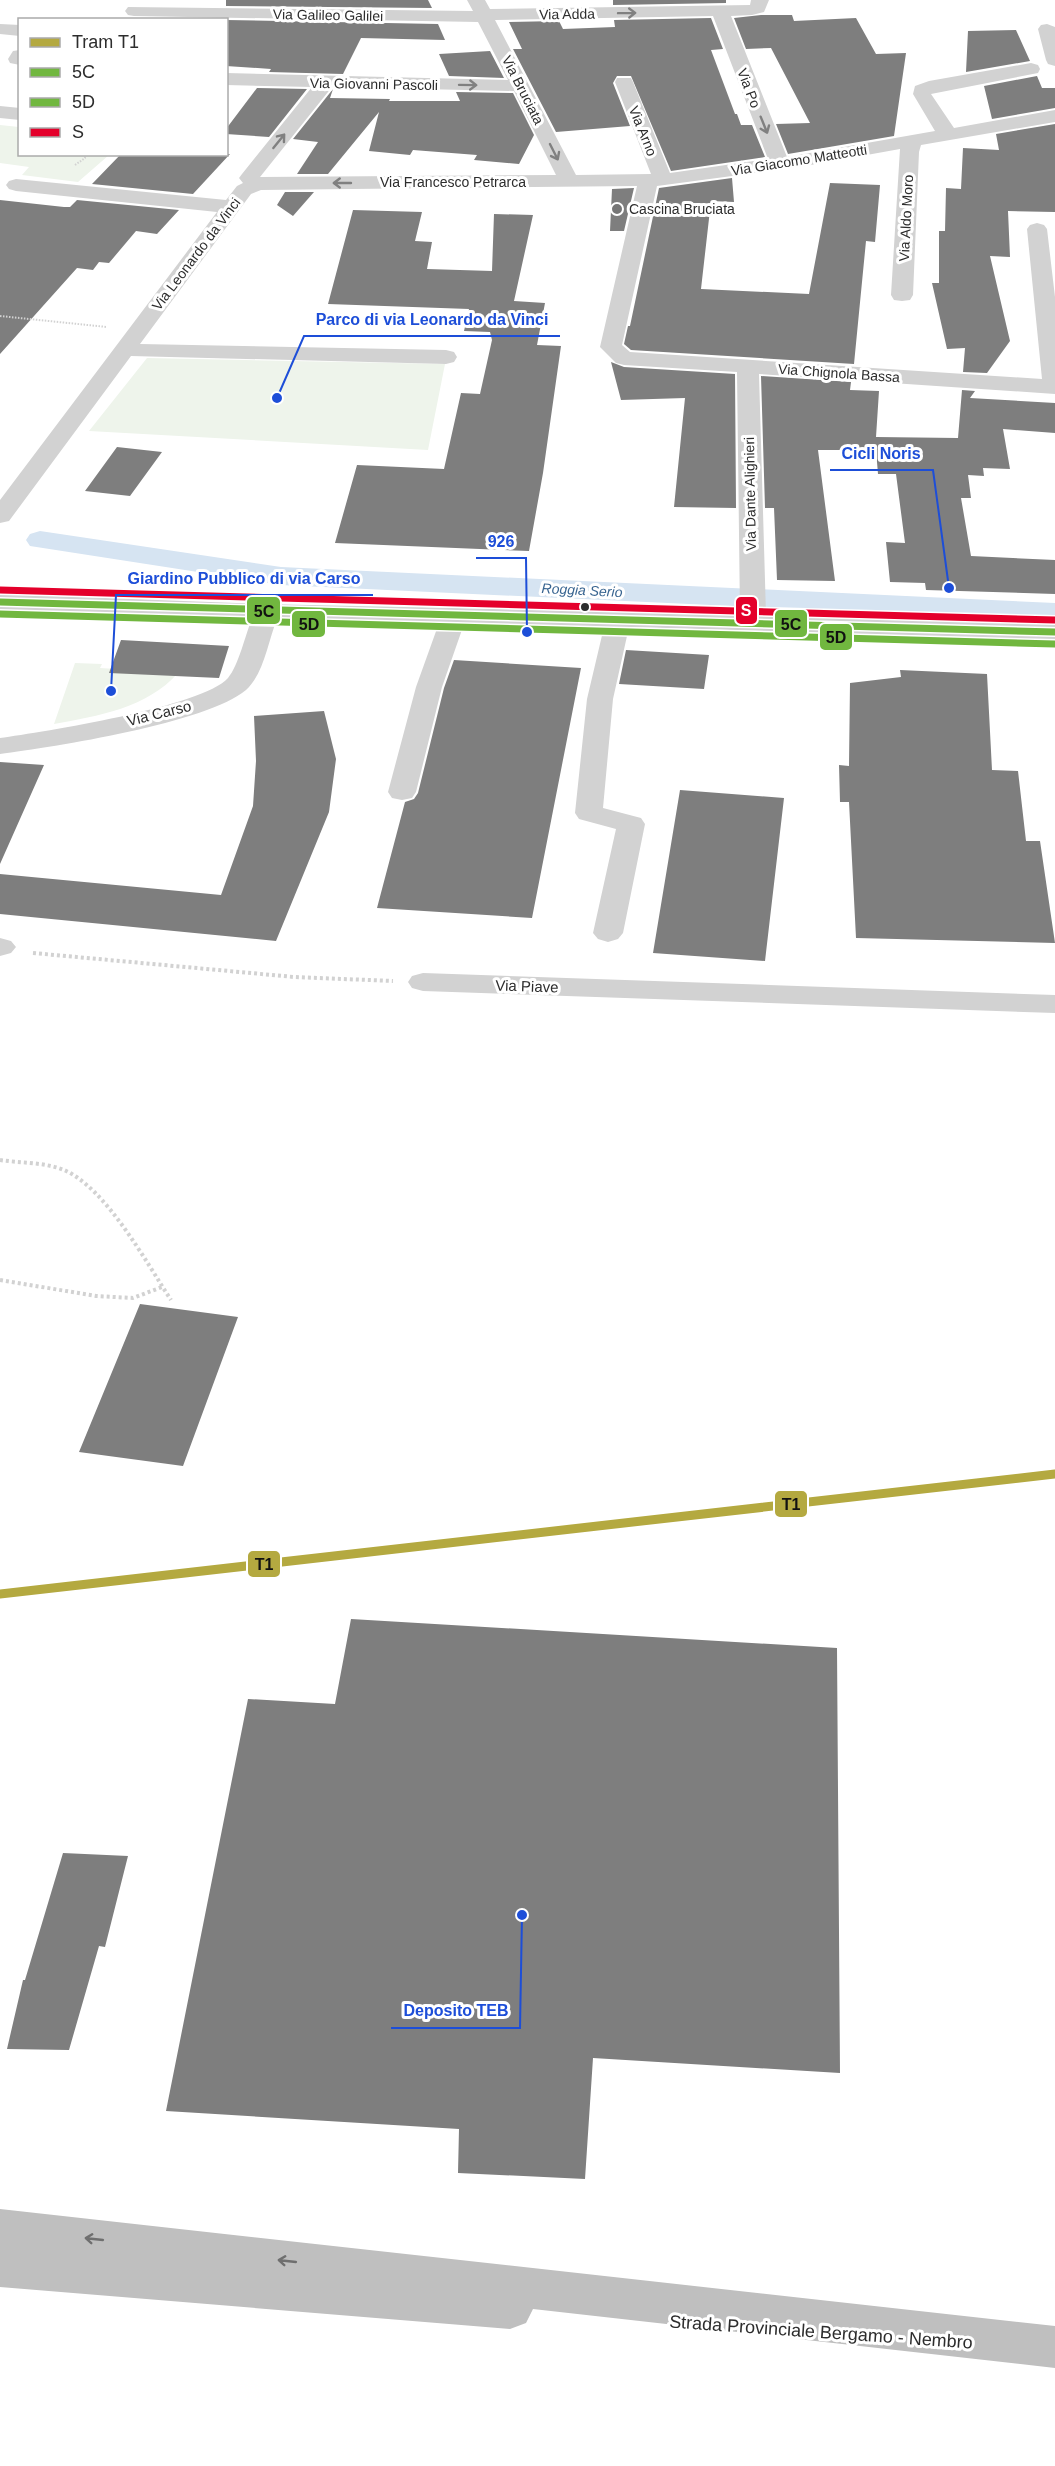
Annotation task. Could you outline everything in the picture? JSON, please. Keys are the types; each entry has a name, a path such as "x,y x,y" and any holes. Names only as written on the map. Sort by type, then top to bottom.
{"highway":[{"path":"0,2229 1055,2347"},
{"name":"Strada Provinciale Bergamo - Nembro","path":"0,2267 880,2339 1055,2347"}],"street":[{"name":"Via Adda","path":"482,11 720,11 759,4"},
{"name":"Via Galileo Galilei","path":"134,11 316,7 482,11"},
{"name":"Via Bruciata","path":"482,11 569,181"},
{"name":"Via Po","path":"720,11 780,164"},
{"path":"0,29 18,31"},
{"path":"1047,29 1055,60"},
{"path":"950,134 922,94 922,90 936,85 1031,69"},
{"name":"Via Giovanni Pascoli","path":"228,79 521,86"},
{"name":"Via Arno","path":"624,82 656,180"},
{"path":"258,184 249,178 325,83"},
{"path":"0,112 18,114"},
{"name":"Via Giacomo Matteotti","path":"656,180 780,164 1055,116"},
{"name":"Via Aldo Moro","path":"902,295 909,152 913,142"},
{"name":"Via Francesco Petrarca","path":"258,184 656,180"},
{"name":"Via Chignola Bassa","path":"656,180 611,347 624,358 1055,387"},
{"path":"16,184 231,207"},
{"name":"Via Leonardo da Vinci","path":"0,516 244,190 258,184"},
{"path":"1037,230 1055,387"},
{"path":"125,349 446,357"},
{"name":"Via Dante Alighieri","path":"748,366 752,603"},
{"path":"0,602 618,620 752,603 1055,632"},
{"name":"Via Carso","path":"0,746 33,742 179,709 214,698 237,684 268,611"},
{"path":"402,792 429,687 454,616"},
{"path":"608,933 631,824 589,813 600,699 618,620"},
{"name":"Via Piave","path":"423,982 1055,1004"}],"path":[{"path":"0,316 139,331"},
{"path":"1,947 55,955 294,977 423,982"},
{"path":"0,1160 63,1170 87,1184 112,1213 171,1300"},
{"path":"0,1280 96,1296 133,1298 162,1287"}],"shaded area":[{"path":"0,125 18,127 18,156 108,156 78,182 22,175 29,167 0,163"},
{"path":"147,358 445,364 428,450 89,431"},
{"path":"75,663 102,664 100,668 178,673 152,695 121,709 54,724"}],"building":[{"path":"226,0 428,0 432,8 226,6"},
{"path":"613,0 726,0 726,3 613,5"},
{"path":"792,15 794,21 856,18 876,54 906,53 894,136 788,154 776,124 810,123 771,48 746,49 734,18"},
{"path":"711,18 723,49 711,50 735,114 741,125 752,125 765,157 671,171 631,76 617,76 613,83 630,126 556,132 513,49 522,49 509,22 559,21 563,29 615,27 614,20"},
{"path":"228,20 438,24 445,40 361,38 343,74 269,72 271,69 228,66"},
{"path":"1016,30 1030,61 966,72 968,31"},
{"path":"490,51 504,78 449,76 439,54"},
{"path":"1037,76 1042,88 1055,88 1055,108 992,119 984,86"},
{"path":"257,88 307,89 269,137 228,134 228,126"},
{"path":"333,89 330,98 390,99 389,101 460,101 456,92 513,93 534,135 519,164 474,160 477,155 413,150 410,155 369,151 379,112 328,174 297,174 318,142 293,139"},
{"path":"1055,124 1055,212 1008,211 1010,257 990,256 1010,341 987,373 963,372 965,348 947,349 932,283 939,283 939,231 945,231 946,188 961,189 963,148 999,150 996,134"},
{"path":"230,154 193,194 92,184 119,156 228,156"},
{"path":"732,178 734,202 711,201 701,289 809,294 830,183 880,185 875,242 866,241 854,364 631,350 624,344 628,326 630,326 659,188"},
{"path":"634,188 624,231 610,231 612,189"},
{"path":"285,192 314,192 293,216 277,205"},
{"path":"0,200 70,207 77,200 179,210 157,234 136,231 109,263 99,262 93,270 77,268 0,354"},
{"path":"353,210 422,212 415,241 432,242 427,269 492,271 494,214 533,215 514,301 545,303 537,345 561,346 543,473 529,551 335,543 357,465 444,469 461,393 480,394 492,340 490,332 464,331 469,309 328,304"},
{"path":"611,362 624,367 735,374 736,508 674,507 685,398 621,400"},
{"path":"761,376 851,382 850,390 879,391 876,437 958,438 962,390 975,391 970,398 1055,403 1055,433 1003,429 1010,469 983,468 984,476 968,475 971,498 961,498 971,556 1055,560 1055,594 926,590 925,583 890,582 886,542 905,543 896,474 878,474 876,450 818,450 835,581 777,580 774,508 765,508"},
{"path":"117,447 162,452 130,496 85,491"},
{"path":"121,640 229,646 219,678 109,673"},
{"path":"626,650 709,655 704,689 619,684"},
{"path":"454,660 581,668 532,918 377,908 405,802 414,799 418,793 444,688"},
{"path":"900,670 987,674 992,770 1018,771 1026,841 1040,841 1055,943 856,938 849,802 840,802 839,765 849,766 850,683 901,677"},
{"path":"324,711 336,759 329,812 276,941 0,914 0,874 221,895 253,806 256,761 254,716"},
{"path":"0,762 44,765 0,864"},
{"path":"680,790 784,798 765,961 653,953"},
{"path":"140,1304 238,1317 183,1466 79,1452"},
{"path":"351,1619 837,1648 840,2073 593,2058 585,2179 458,2173 459,2129 166,2111 248,1699 335,1704"},
{"path":"63,1853 128,1856 105,1947 99,1946 69,2050 7,2049 23,1980 25,1980"}],"waterway":[{"name":"Roggia Serio","path":"40,540 281,576 1055,612"}],"tram line":[{"name":"T1","path":"0,1594 1055,1474"}],"transit line":[{"name":"S","path":"0,590 1055,620"},
{"name":"5C","path":"0,602 1055,632"},
{"name":"5D","path":"0,614 1055,644"}],"place":[{"name":"Cascina Bruciata","path":"617,209"},
{"name":"Parco di via Leonardo da Vinci","path":"277,398"},
{"name":"Cicli Noris","path":"949,588"},
{"name":"926","path":"527,632"},
{"name":"Giardino Pubblico di via Carso","path":"111,691"},
{"name":"Deposito TEB","path":"522,1915"}]}
